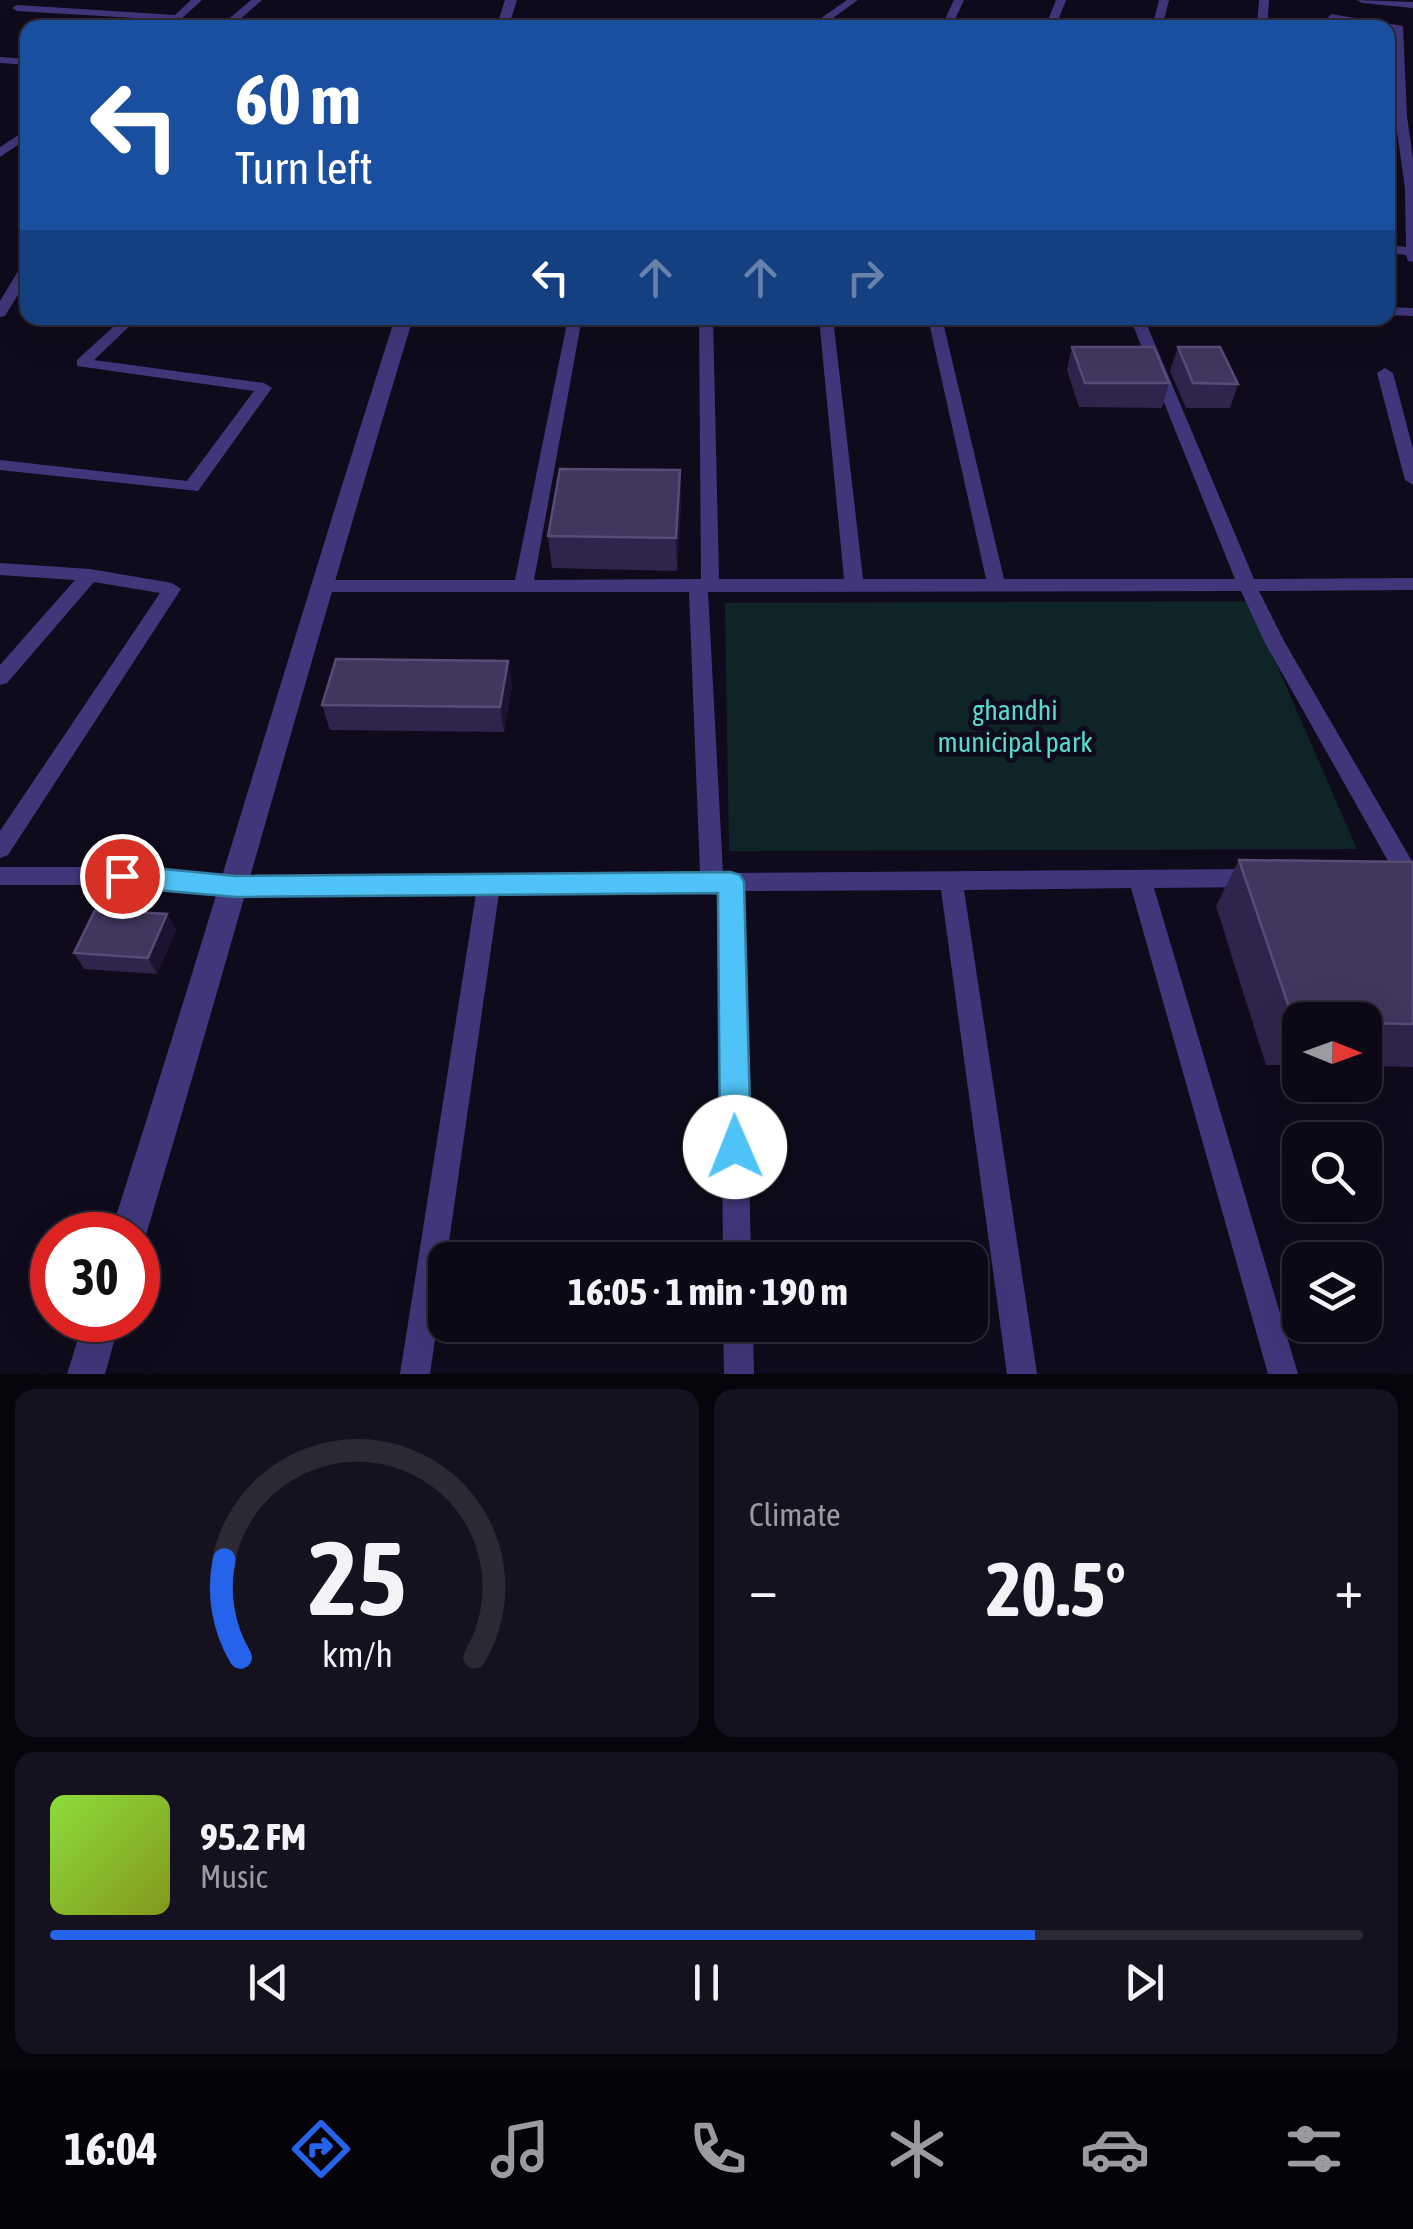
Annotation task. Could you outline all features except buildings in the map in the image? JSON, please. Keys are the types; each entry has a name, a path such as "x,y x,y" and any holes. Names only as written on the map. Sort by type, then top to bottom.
{"street":[{"path":"175,20 197,0"},
{"path":"233,20 257,0"},
{"path":"824,20 854,0"},
{"path":"1362,0 1413,5"},
{"path":"17,8 178,17"},
{"path":"1395,26 1411,189 1413,254"},
{"path":"0,313 20,279"},
{"path":"0,465 192,487 264,388 82,363 123,325"},
{"path":"135,1212 236,886 320,586 402,325"},
{"path":"523,587 574,325"},
{"path":"706,325 704,584 722,882 736,1242"},
{"path":"827,325 854,584"},
{"path":"937,325 996,584"},
{"path":"1141,325 1274,641 1406,879"},
{"path":"1385,372 1413,480"},
{"path":"0,570 90,576 172,589 0,849"},
{"path":"0,678 90,576"},
{"path":"320,586 1413,584"},
{"path":"0,876 122,876 236,886 1274,878"},
{"path":"1140,879 1283,1374"},
{"path":"951,880 1022,1374"},
{"path":"415,1374 489,884"},
{"path":"86,1374 95,1342"},
{"path":"738,1342 739,1374"}],"green space":[{"name":"ghandhi municipal park","path":"1249,601 1357,849 729,851 725,603"}],"route":[{"path":"122,876 236,886 731,882 735,1147"}]}
